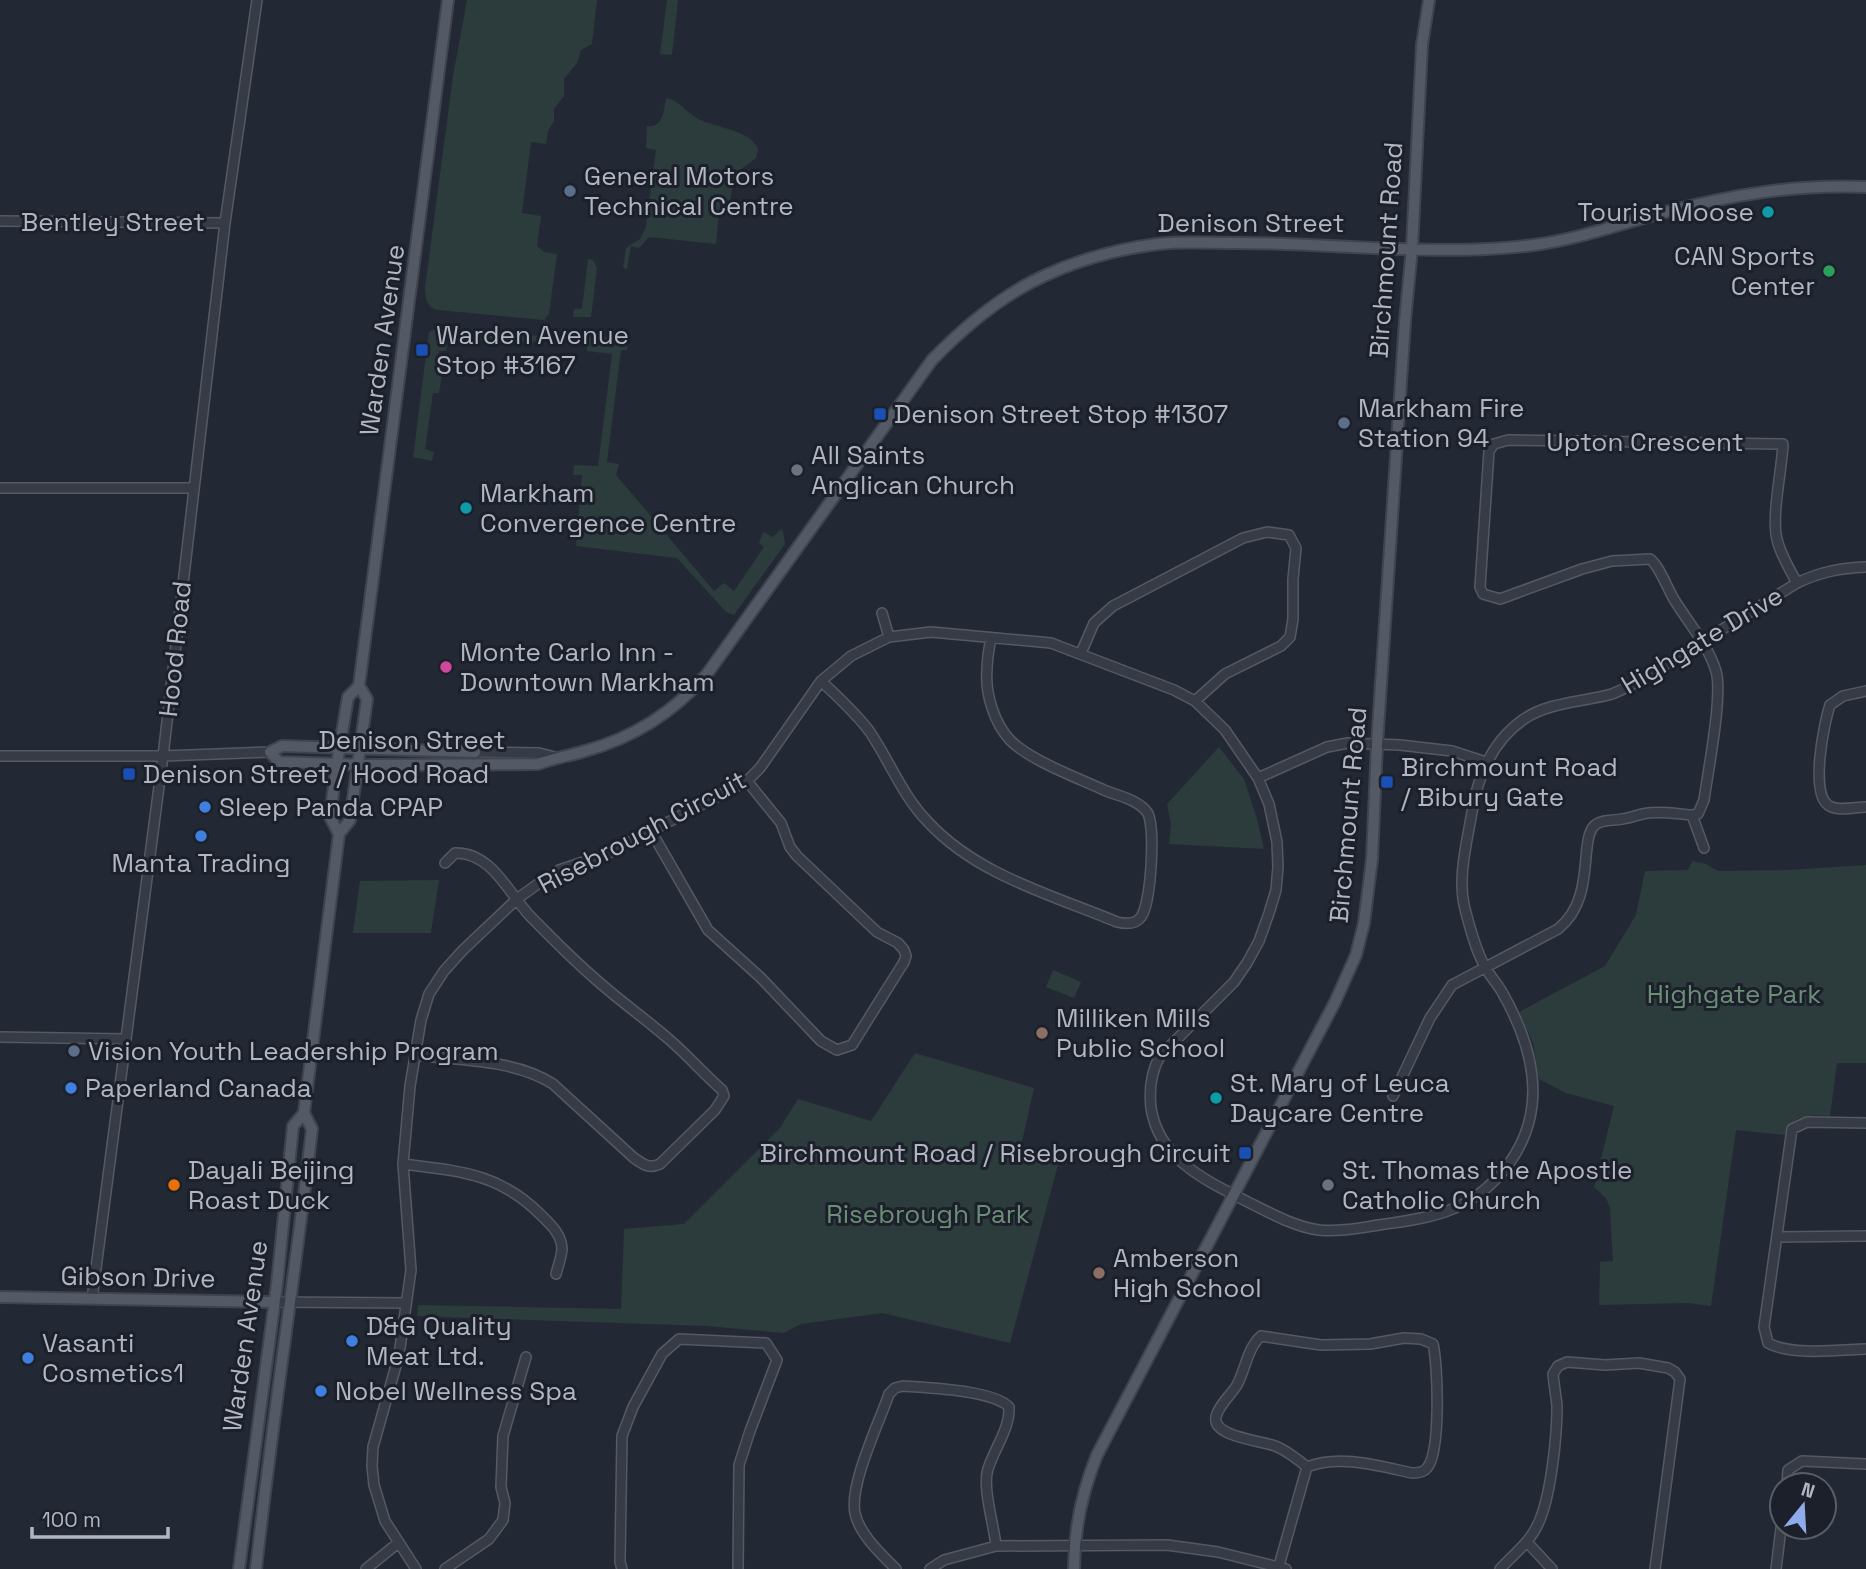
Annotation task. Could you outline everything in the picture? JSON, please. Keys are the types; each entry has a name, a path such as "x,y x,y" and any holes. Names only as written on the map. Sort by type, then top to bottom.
{"main road":[{"name":"Warden Avenue","path":"339,834 330,817 348,697 359,686 448,0"},
{"name":"Birchmount Road","path":"1074,1569 1083,1496 1097,1455 1335,1002 1356,955 1364,923 1372,859 1377,744 1412,248 1423,33 1429,0"},
{"name":"Denison Street","path":"475,752 282,746 270,752 279,761 538,764 555,757 584,752 639,730 692,691 723,653 922,373 957,334 1018,290 1046,275 1129,249 1167,243 1270,243 1412,248 1497,248 1542,244 1753,192 1793,187 1866,187"},
{"name":"Warden Avenue","path":"239,1569 274,1302 293,1126 304,1113 339,834 350,820 367,699 359,686"},
{"name":"Warden Avenue","path":"256,1569 312,1129 304,1113"},
{"name":"Gibson Drive","path":"0,1297 274,1302"},
{"path":"251,1468 266,1479"}],"street":[{"name":"Hood Road","path":"92,1299 163,756 225,223 257,0"},
{"name":"Bentley Street","path":"0,221 225,223"},
{"name":"Upton Crescent","path":"1702,641 1662,580 1659,568 1650,559 1612,561 1500,599 1483,594 1480,587 1486,472 1489,451 1494,444 1507,440 1783,444 1777,541 1797,583"},
{"path":"0,488 193,488"},
{"path":"1081,653 1094,623 1113,606 1243,538 1267,532 1289,535 1296,548 1290,637 1281,646 1225,674 1195,701"},
{"name":"Highgate Drive","path":"1235,1196 1300,1225 1317,1230 1337,1231 1437,1216 1473,1200 1487,1188 1508,1166 1524,1136 1529,1121 1534,1082 1529,1051 1522,1033 1502,991 1485,968 1476,945 1462,890 1472,808 1478,779 1486,762 1499,743 1526,718 1556,705 1614,693 1637,682 1797,583 1828,570 1866,567"},
{"path":"882,613 889,637"},
{"name":"Risebrough Circuit","path":"416,1569 385,1521 372,1466 373,1447 399,1355 406,1303 411,1257 403,1164 415,1055 429,994 444,971 463,950 517,899 559,870 607,854 747,780 760,768 821,681 851,656 889,637 931,632 1051,643 1081,653 1195,701 1225,730 1258,778 1269,804 1277,842 1276,890 1269,913 1259,941 1234,982 1160,1056 1152,1069 1150,1098 1158,1136 1169,1151 1181,1163 1235,1196"},
{"path":"821,681 870,732 901,788 927,821 947,840 973,859 1004,876 1117,922 1136,922 1142,916 1148,895 1153,830 1147,813 1128,798 1047,763 1012,742 995,716 989,694 986,671 991,638"},
{"path":"1392,1096 1430,1018 1452,985 1558,929 1568,921 1580,900 1585,880 1588,838 1594,826 1601,821 1649,813 1698,814 1704,800 1717,697 1716,671 1702,641"},
{"path":"1866,691 1843,696 1830,705 1820,759 1819,786 1829,806 1838,809 1866,807"},
{"path":"1258,778 1327,747 1349,743 1452,751 1486,762"},
{"name":"Denison Street","path":"0,756 163,756 270,752"},
{"name":"Denison Street","path":"475,752 540,753 555,757"},
{"path":"651,831 708,930 760,977 821,1041 837,1050 852,1045 904,961 904,950 898,943 877,932 797,856 790,847 781,823 747,780"},
{"path":"1692,815 1704,848"},
{"path":"415,1055 511,1067 538,1075 553,1084 646,1166 653,1167 660,1164 720,1105 724,1096 722,1090 672,1042 592,976 528,914 487,864 477,856 466,853 455,853 445,863"},
{"path":"0,1037 125,1039"},
{"path":"1866,1123 1807,1122 1792,1129 1764,1327 1768,1343 1774,1346 1802,1350 1866,1349"},
{"path":"403,1164 464,1171 483,1176 520,1198 538,1211 559,1234 562,1249 556,1274"},
{"path":"1777,1237 1865,1236"},
{"path":"274,1302 406,1303"},
{"path":"1269,1336 1290,1342 1350,1345 1404,1338 1422,1339 1433,1344 1437,1416 1433,1456 1427,1468 1422,1472 1412,1473 1343,1461 1319,1462 1307,1467 1279,1447 1230,1434 1216,1424 1216,1416 1237,1385 1257,1339 1269,1336"},
{"path":"622,1569 622,1436 662,1354 679,1339 766,1343 778,1360 739,1465 738,1569"},
{"path":"445,1569 489,1539 503,1520 503,1436 526,1357"},
{"path":"1500,1569 1527,1542 1538,1524 1549,1486 1557,1404 1553,1374 1559,1366 1567,1362 1605,1365 1639,1363 1668,1368 1680,1379 1655,1569"},
{"path":"896,1569 870,1540 855,1513 856,1489 889,1394 895,1388 903,1386 968,1392 999,1399 1009,1407 1009,1421 987,1470 986,1482 996,1546"},
{"path":"1788,1471 1802,1461 1866,1464"},
{"path":"930,1569 944,1560 996,1546 1075,1545 1167,1545 1218,1552 1281,1568 1307,1467"},
{"path":"1776,1569 1779,1541"},
{"path":"1527,1542 1552,1569"},
{"path":"366,1569 398,1543"}],"green space":[{"path":"467,0 597,0 592,44 581,50 577,63 564,79 564,96 554,109 554,121 548,131 546,144 531,142 522,213 541,216 537,246 544,252 557,254 549,314 544,320 438,310 431,307 426,299 425,288 453,76"},
{"path":"667,0 678,0 672,55 660,54"},
{"path":"666,98 676,102 698,119 749,138 758,149 756,158 737,172 728,212 719,212 716,244 649,237 639,248 631,246 627,269 623,268 626,248 640,239 646,227 656,150 646,148 647,126 660,121"},
{"path":"588,259 593,260 597,268 591,317 573,317 574,309 582,309"},
{"path":"441,326 504,335 628,339 627,350 621,350 607,462 619,464 616,475 714,591 724,583 734,591 764,547 759,543 763,532 773,537 780,530 783,531 785,544 734,615 726,612 677,558 576,546 582,475 573,475 574,465 598,466 612,354 587,351 587,342 448,341 446,351 439,351 436,373 442,374 439,393 433,393 425,449 434,452 432,461 413,457 429,332"},
{"path":"1219,747 1244,779 1264,849 1169,844 1171,825 1167,804"},
{"name":"Highgate Park","path":"1692,861 1706,864 1718,871 1866,865 1866,1063 1837,1063 1830,1116 1797,1119 1785,1135 1736,1130 1711,1306 1688,1303 1599,1305 1600,1262 1613,1261 1610,1208 1606,1198 1594,1187 1614,1106 1566,1093 1539,1079 1533,1043 1519,1012 1605,966 1636,915 1645,871 1688,870"},
{"path":"439,880 431,933 353,933 360,881"},
{"path":"1053,970 1081,982 1074,998 1046,987"},
{"name":"Risebrough Park","path":"915,1053 1034,1088 1019,1155 1058,1165 1010,1343 882,1313 801,1324 784,1333 707,1326 417,1316 418,1305 621,1309 624,1229 684,1224 780,1128 798,1099 871,1121"}],"place":[{"name":"General Motors Technical Centre","path":"570,191"},
{"name":"Tourist Moose","path":"1768,212"},
{"name":"CAN Sports Center","path":"1829,271"},
{"name":"Warden Avenue Stop #3167","path":"422,350"},
{"name":"Denison Street Stop #1307","path":"880,414"},
{"name":"Markham Fire Station 94","path":"1344,423"},
{"name":"All Saints Anglican Church","path":"797,470"},
{"name":"Markham Convergence Centre","path":"466,508"},
{"name":"Monte Carlo Inn - Downtown Markham","path":"446,667"},
{"name":"Denison Street / Hood Road","path":"129,774"},
{"name":"Birchmount Road / Bibury Gate","path":"1387,782"},
{"name":"Sleep Panda CPAP","path":"205,807"},
{"name":"Manta Trading","path":"201,836"},
{"name":"Milliken Mills Public School","path":"1042,1033"},
{"name":"Vision Youth Leadership Program","path":"74,1051"},
{"name":"Paperland Canada","path":"71,1088"},
{"name":"St. Mary of Leuca Daycare Centre","path":"1216,1098"},
{"name":"Birchmount Road / Risebrough Circuit","path":"1245,1153"},
{"name":"Dayali Beijing Roast Duck","path":"174,1185"},
{"name":"St. Thomas the Apostle Catholic Church","path":"1328,1185"},
{"name":"Amberson High School","path":"1099,1273"},
{"name":"D&G Quality Meat Ltd.","path":"352,1341"},
{"name":"Vasanti Cosmetics1","path":"28,1358"},
{"name":"Nobel Wellness Spa","path":"321,1391"}]}
